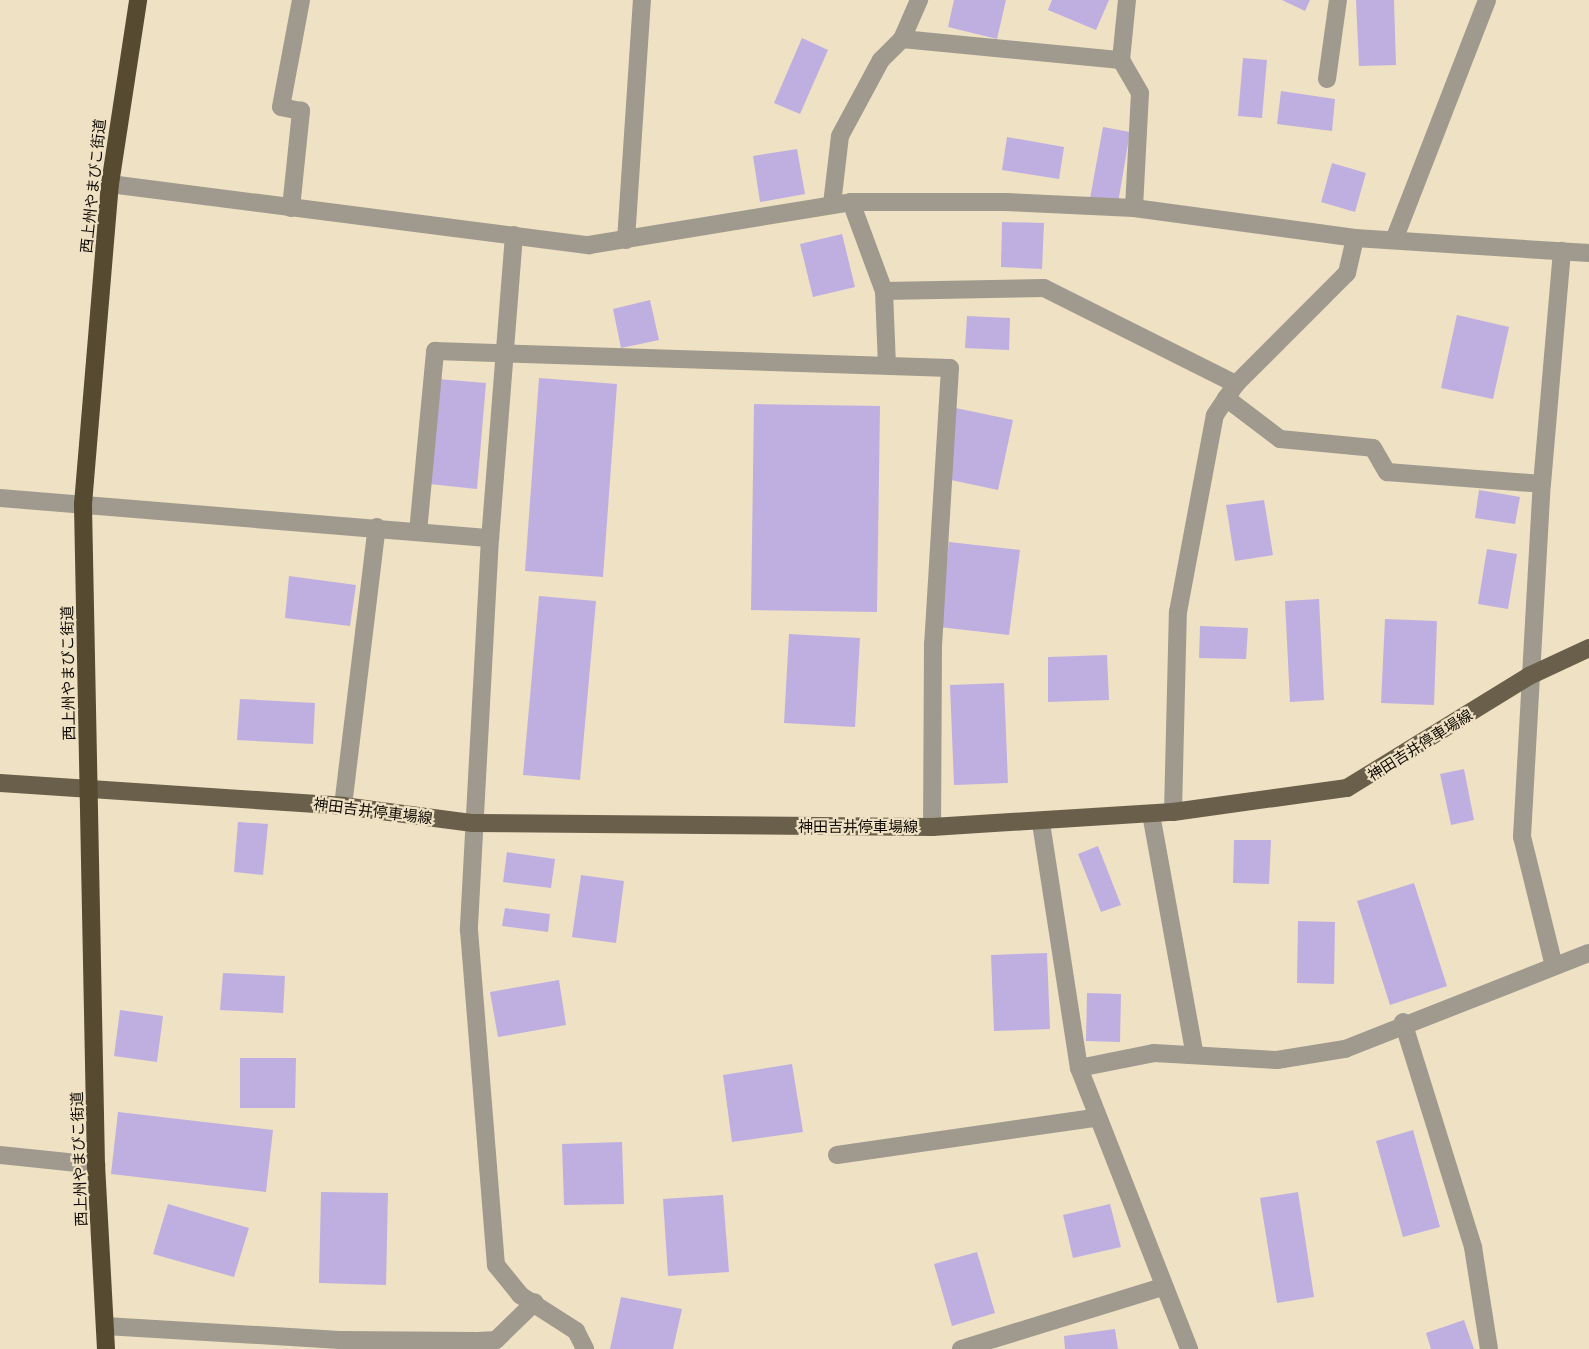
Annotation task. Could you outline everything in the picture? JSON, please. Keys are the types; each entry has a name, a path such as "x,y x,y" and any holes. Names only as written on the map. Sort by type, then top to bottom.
{"highway":[{"name":"西上州やまびこ街道","path":"106,1349 96,1165 82,504 110,184 138,0"}],"main road":[{"name":"神田吉井停車場線","path":"0,783 89,786 343,806 473,823 933,827 1041,823 1151,814 1347,788 1529,676 1589,648"}],"street":[{"path":"291,208 301,111 281,107 301,0"},
{"path":"626,240 642,0"},
{"path":"831,204 840,136 881,60 902,39 919,0"},
{"path":"1127,0 1121,60 1140,93 1134,208"},
{"path":"1327,79 1338,0"},
{"path":"1394,240 1487,0"},
{"path":"902,39 1121,60"},
{"path":"110,184 589,245 851,202 1134,208 1355,238 1589,253"},
{"path":"851,202 884,291 887,365"},
{"path":"514,235 490,538 469,930 496,1265 507,1284 576,1331 585,1349"},
{"path":"1173,812 1178,612 1215,415 1231,391 1347,273 1355,238"},
{"path":"1554,966 1522,837 1529,676 1542,484 1562,251"},
{"path":"884,291 1044,288 1231,391 1280,439 1373,448 1387,472 1542,484"},
{"path":"418,532 435,351 503,357 950,368 933,644 933,827"},
{"path":"0,498 490,538"},
{"path":"343,806 377,527"},
{"path":"1151,814 1195,1055"},
{"path":"1041,823 1079,1068 1095,1118 1189,1349"},
{"path":"1079,1068 1154,1053 1314,1056 1345,1049 1403,1022 1589,952"},
{"path":"1403,1022 1473,1247 1489,1349"},
{"path":"837,1155 1095,1118"},
{"path":"0,1155 96,1165"},
{"path":"961,1349 1163,1287"},
{"path":"105,1326 360,1344 496,1340 535,1302"}],"building":[{"path":"954,0 1006,0 997,39 948,27"},
{"path":"1052,0 1109,0 1096,30 1048,10"},
{"path":"1282,0 1310,0 1305,11"},
{"path":"1356,0 1394,0 1396,65 1359,66"},
{"path":"802,38 828,50 800,114 774,103"},
{"path":"1243,58 1267,60 1262,118 1238,116"},
{"path":"1281,91 1335,99 1332,131 1277,124"},
{"path":"1103,127 1130,132 1117,209 1089,204"},
{"path":"1007,137 1064,147 1059,179 1002,170"},
{"path":"797,149 805,194 760,202 753,156"},
{"path":"1332,163 1366,173 1355,212 1321,202"},
{"path":"1002,222 1044,223 1042,269 1001,267"},
{"path":"842,234 855,287 813,297 800,244"},
{"path":"650,300 659,340 621,348 613,309"},
{"path":"1457,315 1509,327 1493,399 1441,388"},
{"path":"967,316 1010,318 1009,350 965,348"},
{"path":"539,378 617,384 603,577 525,571"},
{"path":"438,379 486,383 477,489 429,484"},
{"path":"754,404 880,406 877,612 751,610"},
{"path":"951,407 1013,420 998,490 937,477"},
{"path":"1479,490 1520,497 1515,524 1475,518"},
{"path":"1264,500 1273,555 1235,561 1226,505"},
{"path":"949,542 1020,550 1009,635 939,627"},
{"path":"1487,549 1517,554 1508,609 1478,604"},
{"path":"289,576 356,585 350,626 285,618"},
{"path":"539,596 596,601 580,780 523,775"},
{"path":"1319,599 1324,700 1290,702 1285,601"},
{"path":"1385,619 1437,621 1434,705 1381,703"},
{"path":"1200,626 1248,628 1246,659 1199,658"},
{"path":"789,634 860,638 855,727 784,723"},
{"path":"1107,655 1109,700 1048,702 1048,657"},
{"path":"1004,683 1008,783 954,785 950,685"},
{"path":"240,699 315,703 313,744 237,740"},
{"path":"1464,769 1474,820 1451,825 1440,774"},
{"path":"238,822 268,824 263,875 234,872"},
{"path":"1234,840 1271,840 1269,884 1233,883"},
{"path":"1098,846 1121,905 1101,912 1078,854"},
{"path":"507,852 555,859 551,888 503,882"},
{"path":"581,875 624,881 616,943 572,937"},
{"path":"1414,883 1447,986 1390,1005 1357,901"},
{"path":"505,908 550,914 548,932 502,926"},
{"path":"1298,921 1335,922 1334,984 1297,983"},
{"path":"1047,953 1050,1029 994,1031 991,955"},
{"path":"223,973 285,976 283,1013 220,1010"},
{"path":"559,980 566,1025 498,1037 490,992"},
{"path":"1087,993 1121,994 1120,1042 1086,1041"},
{"path":"120,1010 163,1016 157,1062 114,1056"},
{"path":"240,1058 296,1058 295,1108 240,1108"},
{"path":"792,1064 803,1132 732,1142 723,1075"},
{"path":"118,1112 273,1130 266,1192 111,1174"},
{"path":"1413,1130 1440,1227 1403,1237 1376,1141"},
{"path":"622,1142 624,1204 564,1205 562,1144"},
{"path":"321,1192 388,1193 386,1285 319,1283"},
{"path":"1298,1192 1314,1297 1277,1303 1260,1198"},
{"path":"723,1195 729,1272 668,1276 663,1199"},
{"path":"168,1204 249,1228 234,1277 153,1254"},
{"path":"1110,1204 1121,1247 1073,1258 1063,1215"},
{"path":"977,1252 995,1313 952,1326 934,1264"},
{"path":"621,1297 682,1309 673,1349 610,1349"},
{"path":"1464,1320 1474,1349 1431,1349 1426,1333"},
{"path":"1115,1329 1118,1349 1065,1349 1064,1336"}]}
